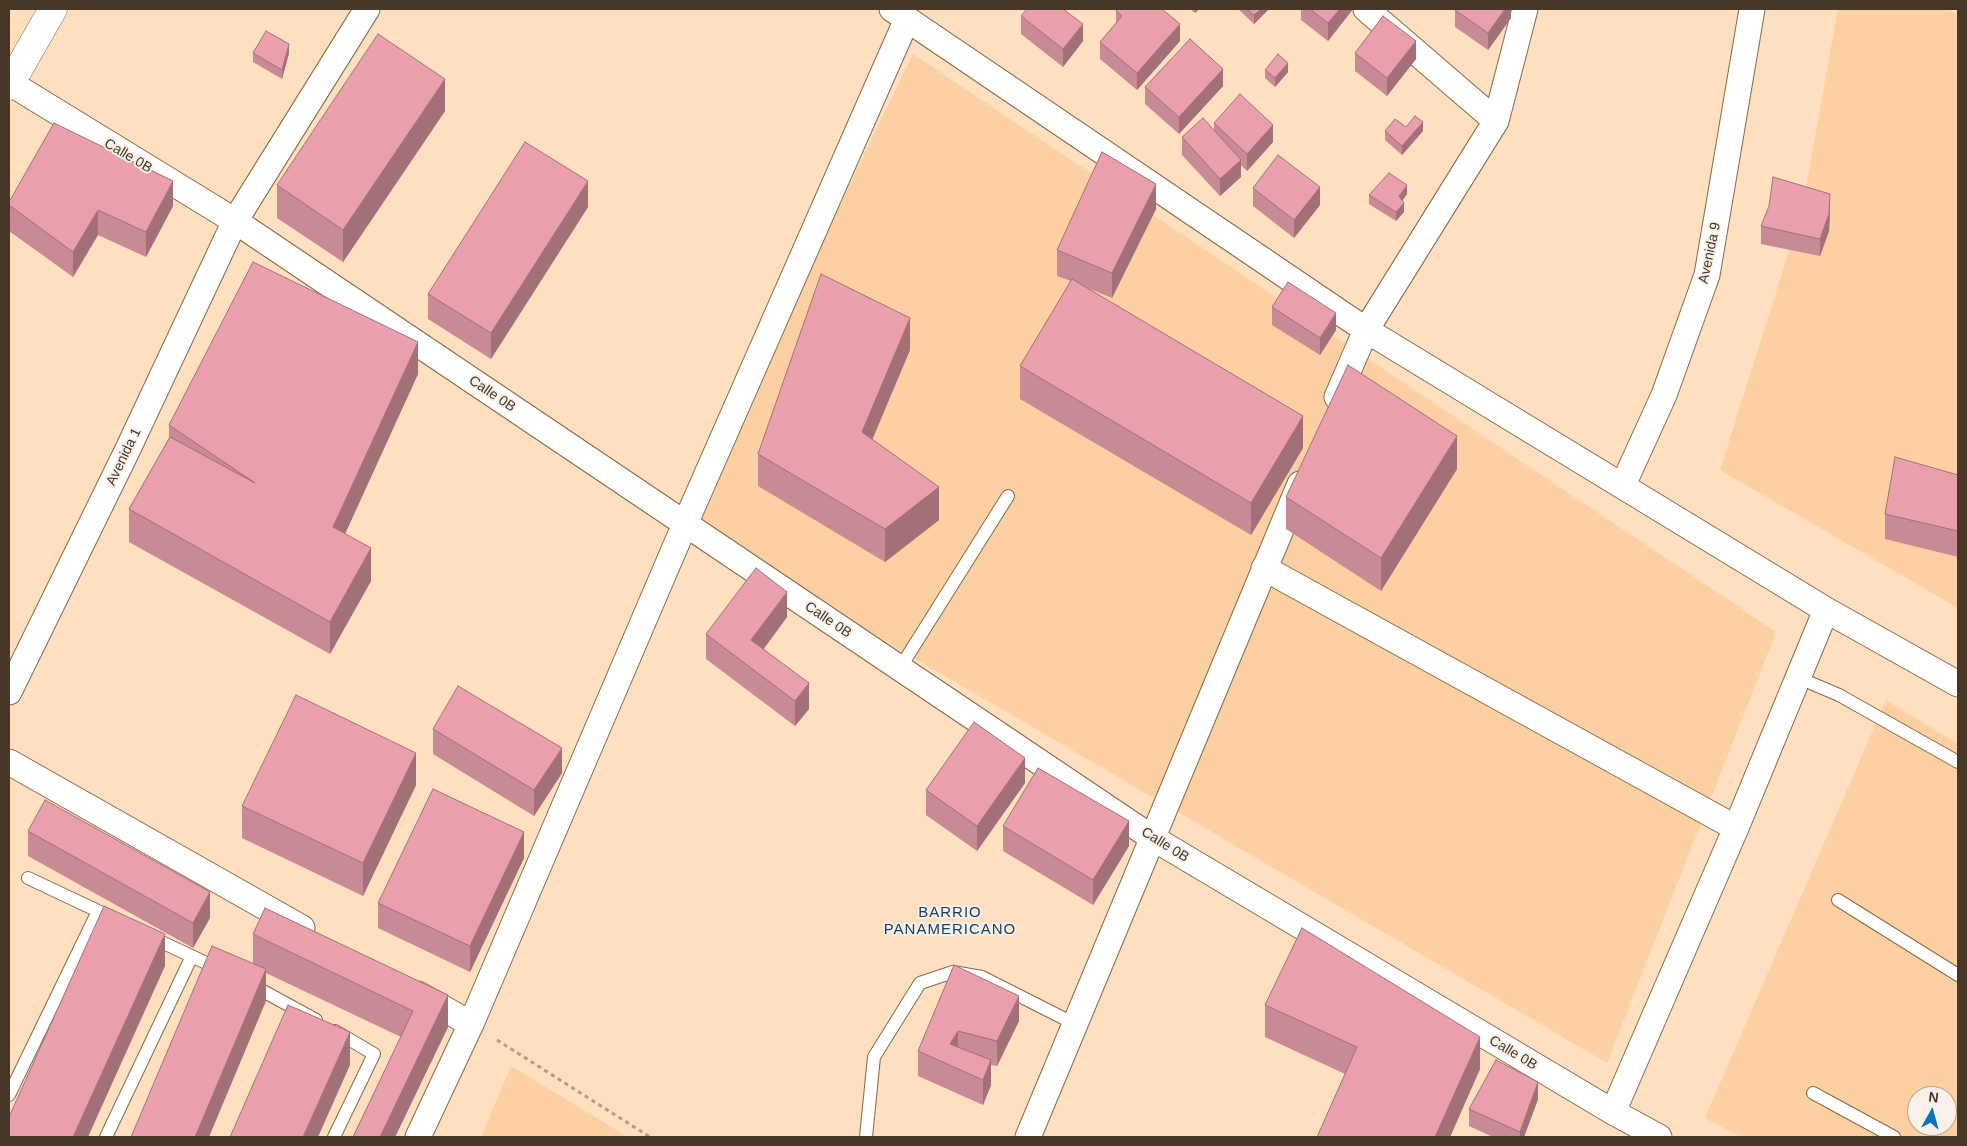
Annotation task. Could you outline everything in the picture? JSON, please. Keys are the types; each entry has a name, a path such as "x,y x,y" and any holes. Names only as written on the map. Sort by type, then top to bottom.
{"street":[{"path":"10,85 53,9"},
{"name":"Avenida 1","path":"9,692 127,451 235,221 367,9"},
{"path":"1366,9 1496,121"},
{"path":"1326,422 1366,330 1496,121 1525,9"},
{"name":"Avenida 9","path":"1623,485 1664,395 1707,275 1752,9"},
{"path":"418,1137 471,1024 685,524 899,14 1366,330 1826,610 1958,684"},
{"name":"Calle 0B","path":"10,85 235,221 1151,837 1613,1112 1659,1137"},
{"path":"1028,1137 1151,837 1307,467"},
{"path":"1264,568 1736,828"},
{"path":"1613,1112 1736,828 1826,610"},
{"path":"9,762 325,941"},
{"path":"402,985 471,1024"}],"lane":[{"path":"900,668 1008,496"},
{"path":"1799,678 1839,695 1958,762"},
{"path":"28,878 123,924"},
{"path":"1838,900 1958,975"},
{"path":"9,1095 98,911"},
{"path":"140,932 235,977 294,1012 374,1054 334,1137"},
{"path":"106,1137 192,956"},
{"path":"866,1137 874,1057 920,983 953,972 982,977 1074,1024"},
{"path":"1813,1093 1894,1137"}],"path":[{"path":"471,1024 650,1137"}],"shaded area":[{"path":"1838,9 1947,9 1958,15 1958,608 1720,470 1802,210"},
{"path":"913,54 1776,632 1607,1063 685,524"},
{"path":"1886,700 1958,744 1958,1137 1741,1137 1705,1118"},
{"path":"511,1066 628,1137 481,1137"}],"building":[{"path":"1027,9 1063,9 1083,24 1063,49 1021,16"},
{"path":"1118,9 1162,9 1180,24 1137,73 1100,42 1122,16 1116,11"},
{"path":"1247,9 1261,9 1254,15"},
{"path":"1310,9 1340,9 1328,23"},
{"path":"1455,9 1505,9 1488,33"},
{"path":"1383,16 1416,41 1387,78 1355,53"},
{"path":"266,31 289,44 282,70 253,53"},
{"path":"378,34 445,79 343,230 277,185"},
{"path":"1190,39 1223,69 1179,117 1145,87"},
{"path":"1278,54 1288,63 1275,78 1265,70"},
{"path":"1240,94 1273,125 1247,154 1214,123"},
{"path":"1415,116 1423,122 1402,146 1385,131 1395,119 1406,127"},
{"path":"1203,118 1241,160 1220,179 1182,137"},
{"path":"54,123 173,181 146,232 98,210 73,252 9,205"},
{"path":"525,142 588,181 491,333 428,294"},
{"path":"1102,152 1156,184 1112,273 1057,250"},
{"path":"1278,155 1320,187 1294,220 1253,188"},
{"path":"1389,173 1407,185 1399,196 1404,203 1396,212 1369,195"},
{"path":"1773,177 1830,194 1829,214 1820,239 1761,226 1769,206"},
{"path":"253,262 418,342 333,527 371,548 330,622 129,509 170,437 255,483 169,425"},
{"path":"821,274 910,318 862,432 939,487 885,529 758,454"},
{"path":"1072,279 1303,416 1251,503 1020,366"},
{"path":"1288,282 1336,313 1320,338 1272,307"},
{"path":"1348,365 1457,436 1381,558 1286,497"},
{"path":"1895,457 1958,475 1958,531 1885,514"},
{"path":"756,568 787,592 751,640 809,683 795,701 706,634"},
{"path":"458,686 562,748 534,790 433,729"},
{"path":"296,695 416,753 363,863 242,806"},
{"path":"974,722 1025,758 977,826 926,790"},
{"path":"1038,768 1129,821 1093,880 1003,826"},
{"path":"433,789 524,832 470,946 378,903"},
{"path":"45,800 210,892 193,923 28,831"},
{"path":"104,906 165,934 73,1137 9,1137 9,1117"},
{"path":"265,908 448,995 380,1137 353,1137 413,1011 253,934"},
{"path":"1302,928 1480,1037 1435,1137 1317,1137 1357,1047 1265,1005"},
{"path":"212,946 266,969 195,1137 131,1137"},
{"path":"954,965 1019,996 997,1041 958,1031 950,1044 991,1060 983,1080 918,1051"},
{"path":"288,1005 350,1032 303,1137 230,1137"},
{"path":"1496,1060 1538,1082 1520,1132 1469,1109"}],"district":[{"name":"BARRIO PANAMERICANO","path":"950,922"}]}
